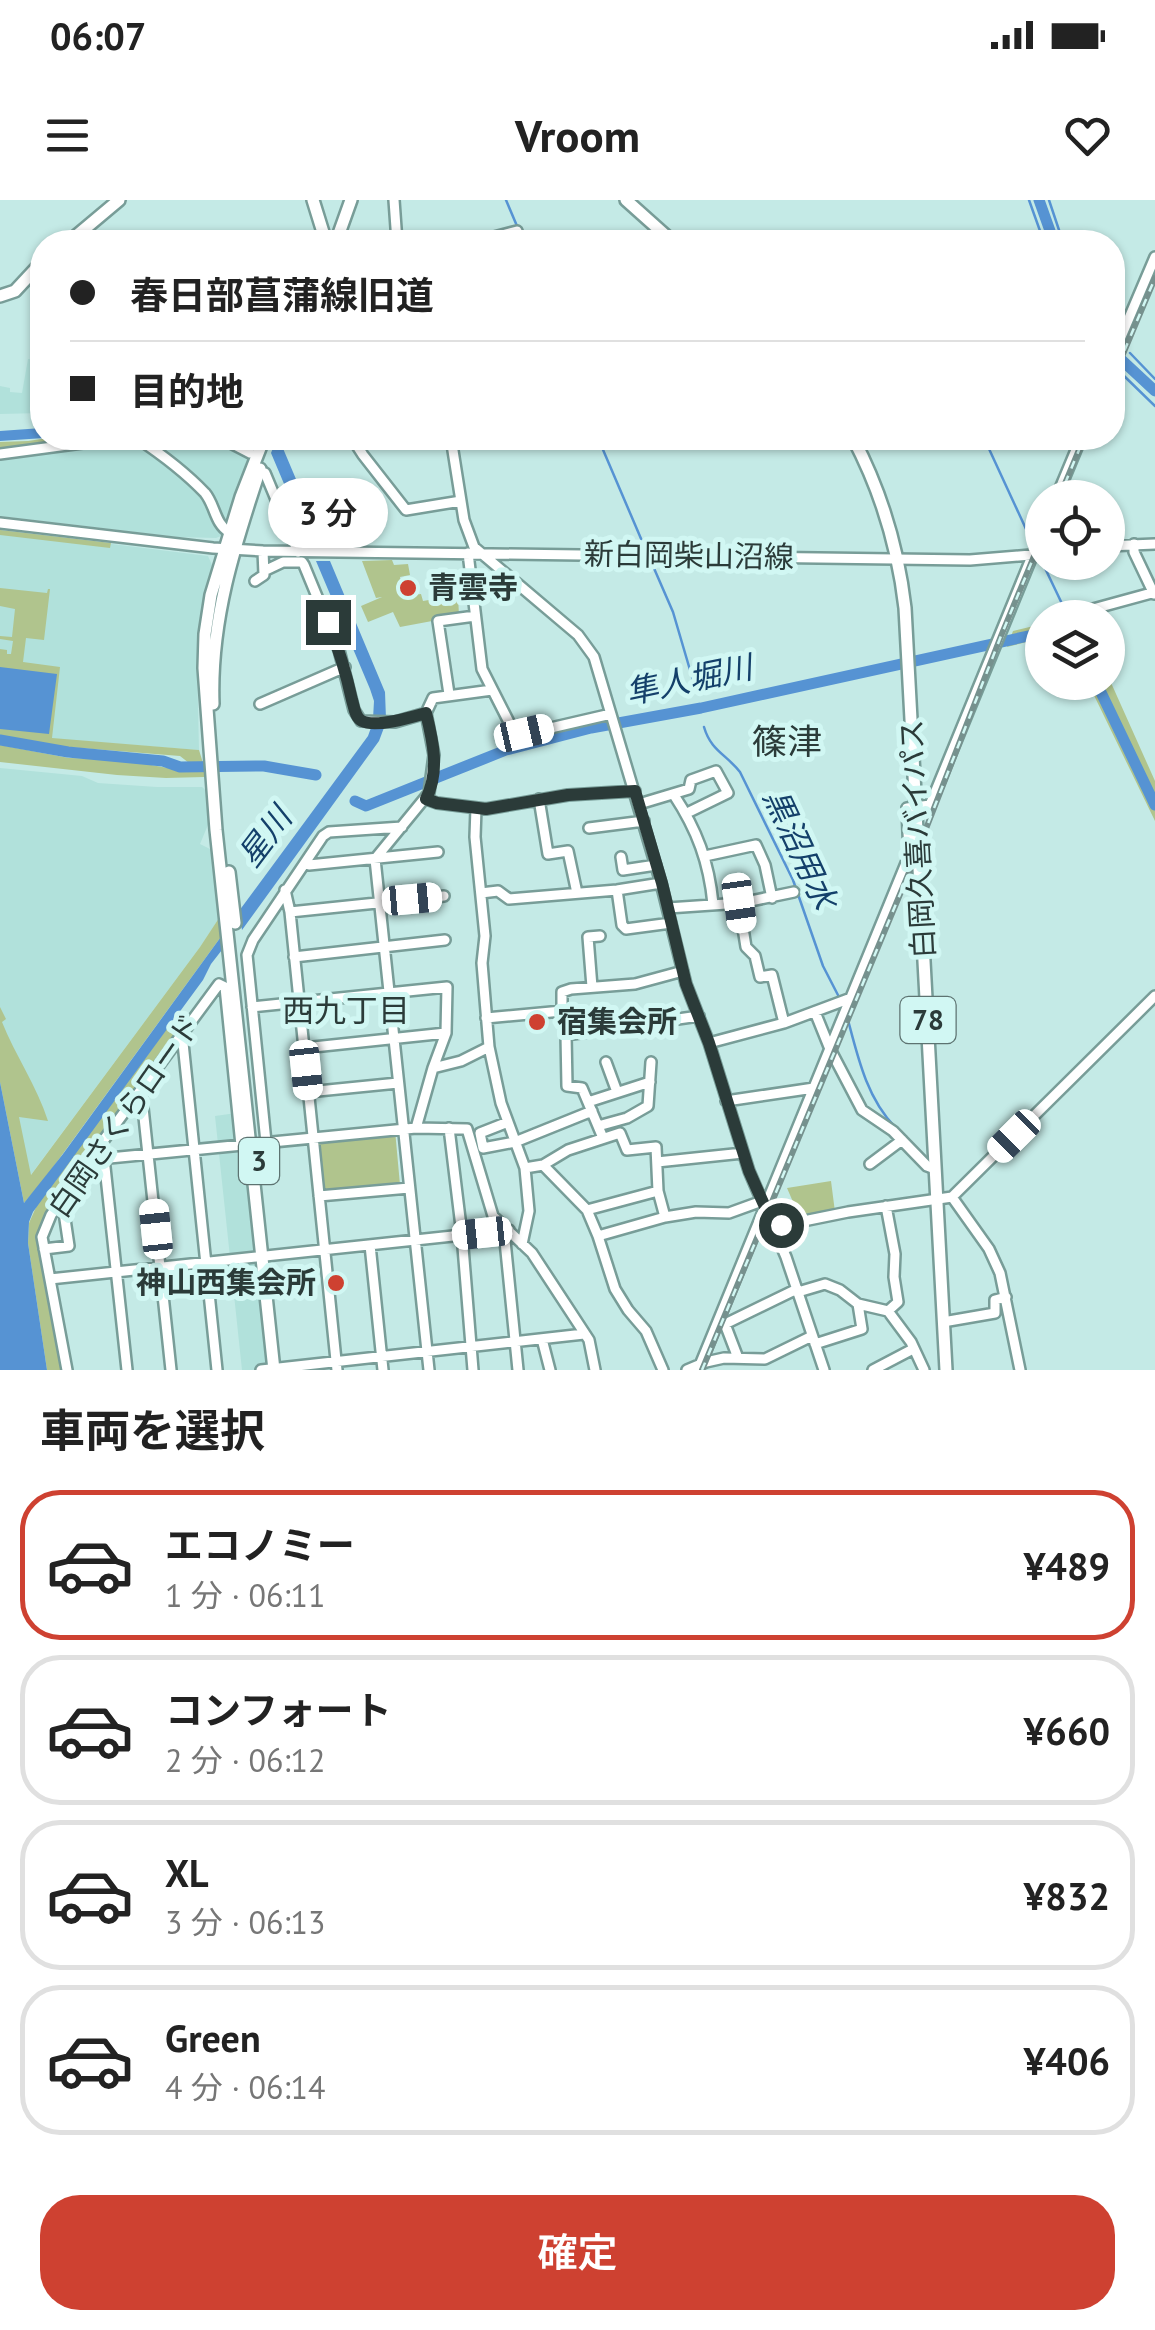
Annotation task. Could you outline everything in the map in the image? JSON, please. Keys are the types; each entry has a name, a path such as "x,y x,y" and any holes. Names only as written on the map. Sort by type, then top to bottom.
{"main road":[{"path":"83,230 120,200"},
{"path":"312,200 323,230"},
{"path":"333,230 347,200"},
{"path":"626,200 660,230"},
{"path":"0,296 15,291 30,275"},
{"name":"3","path":"263,450 230,532 213,654 213,708 215,772 274,1369"},
{"name":"白岡久喜バイパス","path":"859,450 877,490 898,558 905,608 946,1370"},
{"name":"3","path":"229,550 259,460"}],"street":[{"path":"394,200 396,230"},
{"path":"1125,329 1155,257"},
{"path":"0,454 30,450"},
{"path":"154,450 208,497 222,528 230,532"},
{"path":"0,523 229,550 300,552 259,460 246,450"},
{"path":"360,450 406,510 462,501"},
{"path":"453,450 474,553 475,616 482,669 516,736 612,716"},
{"path":"1063,480 1075,450"},
{"path":"1125,601 1154,594 1134,544"},
{"path":"1125,545 1155,544"},
{"path":"255,580 264,575 263,552"},
{"name":"新白岡柴山沼線","path":"300,552 970,560 1025,556"},
{"path":"474,553 578,635 598,668 662,883 683,971 743,1154 774,1227 824,1370"},
{"path":"264,571 283,562 302,562 345,667 359,719 388,722 426,713"},
{"path":"700,1367 909,856 907,808 930,805 998,636 1026,580"},
{"path":"448,694 438,620 475,616"},
{"path":"260,704 345,667"},
{"path":"429,1370 376,859 431,788 433,740 426,713 433,698 492,690"},
{"path":"639,804 689,789 692,780 716,771 728,793 686,814"},
{"path":"426,799 486,809 568,795 635,791"},
{"path":"674,795 705,856 714,904"},
{"path":"539,799 548,854 568,851 577,893"},
{"path":"476,808 474,837 485,936 482,964 489,1047 501,1103 525,1168 530,1211 522,1244"},
{"path":"589,828 644,821"},
{"path":"254,1144 248,951 323,836 329,832 402,826"},
{"path":"705,856 756,846 765,865 772,898"},
{"path":"304,863 438,852"},
{"path":"620,857 623,870 656,864"},
{"path":"481,893 498,891 509,899 662,883"},
{"path":"285,890 336,1366"},
{"path":"616,890 626,928 671,923"},
{"path":"668,908 739,903 794,892"},
{"path":"290,912 444,896"},
{"path":"739,903 746,947 754,956 760,978 772,975 784,1023"},
{"path":"592,987 588,937 600,936"},
{"path":"294,957 445,940"},
{"path":"602,1138 582,1088 567,1086 562,992 635,984 683,971"},
{"name":"白岡さくらロード","path":"67,1370 42,1237 52,1214 88,1160 219,984 225,986 254,1144"},
{"path":"252,1007 447,987 446,1034 416,1128"},
{"path":"774,1227 952,1197 1155,996"},
{"path":"709,1043 784,1023 851,998"},
{"path":"486,1018 562,1010"},
{"path":"815,1012 862,1110 935,1169"},
{"path":"566,1036 699,1016"},
{"path":"304,1048 446,1034"},
{"path":"180,1035 184,1042 217,1370"},
{"path":"433,1068 443,1068 489,1047"},
{"path":"606,1062 616,1092"},
{"path":"598,1126 627,1118 648,1106 651,1062"},
{"path":"508,1122 480,1134 483,1148 516,1142 616,1092 650,1082"},
{"path":"308,1092 398,1083"},
{"path":"141,1088 171,1370"},
{"path":"726,1101 814,1088"},
{"path":"448,1128 473,1370"},
{"path":"88,1160 403,1129 467,1129 493,1216 532,1253 589,1340 595,1370"},
{"path":"525,1168 543,1166 568,1150 620,1133 627,1150 656,1147 658,1191 666,1217"},
{"path":"870,1164 902,1140"},
{"path":"656,1162 743,1154"},
{"path":"104,1158 127,1370"},
{"path":"543,1166 587,1210 615,1289 646,1330 664,1370"},
{"path":"319,1196 409,1188"},
{"path":"587,1210 658,1191"},
{"path":"952,1197 989,1249 1000,1273 1020,1370"},
{"path":"44,1249 69,1246 62,1199"},
{"path":"598,1236 666,1217 729,1212 764,1204"},
{"path":"886,1206 896,1254 898,1302 888,1311"},
{"path":"50,1278 506,1231"},
{"path":"506,1231 518,1370"},
{"path":"370,1244 383,1370"},
{"path":"738,1358 725,1324 797,1291 825,1284 858,1304 888,1311 924,1370"},
{"path":"944,1322 994,1313 994,1300 1006,1297"},
{"path":"688,1370 722,1358 764,1358 862,1328 858,1304"},
{"path":"274,1369 336,1366 382,1357 584,1334"},
{"path":"542,1339 550,1370"},
{"path":"872,1370 914,1349"},
{"path":"722,1358 726,1370"}],"shaded area":[{"path":"30,359 30,413 0,414 0,386 22,393"},
{"path":"63,450 240,450 249,456 221,536 216,538 0,516 0,457"},
{"path":"0,530 208,556 212,565 197,662 199,750 0,732"},
{"path":"0,768 82,776 98,783 202,787 208,792 210,820 200,844 212,850 221,915 30,1176 0,1031"},
{"path":"236,1113 245,1147 267,1370 242,1370 215,1116"}],"green space":[{"path":"28,441 30,447 0,451 0,442"},
{"path":"0,530 111,543 110,548 0,535"},
{"path":"392,560 394,565 408,564 410,575 400,577 404,596 421,594 423,601 458,595 459,616 400,627 393,612 368,622 361,606 382,597 376,598 362,561"},
{"path":"0,588 47,593 50,589 44,640 26,638 23,662 60,667 52,738 199,750 203,763 189,763 180,756 43,745 0,737 0,649 11,654 13,641 0,636 12,637 15,609 0,606"},
{"path":"1025,628 1025,642 1007,647 1013,631"},
{"path":"1096,700 1119,700 1155,781 1155,821"},
{"path":"0,745 69,758 118,759 179,770 204,770 204,777 117,775 0,762"},
{"path":"221,915 223,934 24,1203 0,1082 0,1007 6,1019 2,1022 48,1121 19,1117 31,1175"},
{"path":"176,1016 175,1034 89,1152 50,1211 40,1237 65,1370 47,1370 28,1243 29,1223 37,1205"},
{"path":"395,1130 400,1185 323,1192 316,1140"},
{"path":"831,1181 835,1212 800,1218 787,1188"}],"water":[{"path":"30,429 30,439 0,441 0,431"},
{"path":"284,450 323,543 309,543 271,453"},
{"path":"316,561 330,561 385,692 386,719 373,719 370,689"},
{"path":"0,667 57,674 49,734 0,729"},
{"path":"372,725 385,725 379,741 242,930 239,911 368,736"},
{"path":"223,934 225,946 203,980 33,1212 28,1243 47,1370 0,1370 0,1082 24,1203"}],"waterway":[{"name":"黒沼用水","path":"506,200 517,226"},
{"path":"1029,200 1040,230"},
{"path":"1039,200 1050,230"},
{"path":"1049,200 1059,230"},
{"path":"1130,353 1155,379"},
{"path":"1125,363 1155,391"},
{"path":"1125,377 1155,406"},
{"name":"黒沼用水","path":"603,450 645,548"},
{"path":"990,450 1025,527"},
{"name":"黒沼用水","path":"653,566 673,612 695,687"},
{"path":"1051,580 1060,600"},
{"name":"隼人堀川","path":"355,801 366,806 506,750 591,728 701,708 1025,637"},
{"name":"隼人堀川","path":"1105,700 1155,805"},
{"name":"黒沼用水","path":"704,727 715,747 740,772 793,880 823,966 840,999"},
{"name":"隼人堀川","path":"0,740 68,752 163,761 180,767 264,766 316,775"},
{"name":"黒沼用水","path":"848,1020 870,1090 895,1127"},
{"name":"黒沼用水","path":"1005,1278 1015,1324"}],"railway":[{"path":"1125,349 1155,278"},
{"path":"1066,480 1079,450"},
{"path":"702,1370 908,875 1025,578"}],"place":[{"name":"青雲寺","path":"408,588"},
{"name":"宿集会所","path":"537,1022"},
{"name":"神山西集会所","path":"336,1283"}],"district":[{"name":"篠津","path":"787,742"},
{"name":"西九丁目","path":"346,1011"}],"route":[{"path":"328,622 359,719 395,722 426,713 434,766 426,799 486,809 568,795 635,791 686,984 709,1043 743,1154 774,1227 781,1225"}],"water label":[{"name":"星川","path":"265,837"}]}
